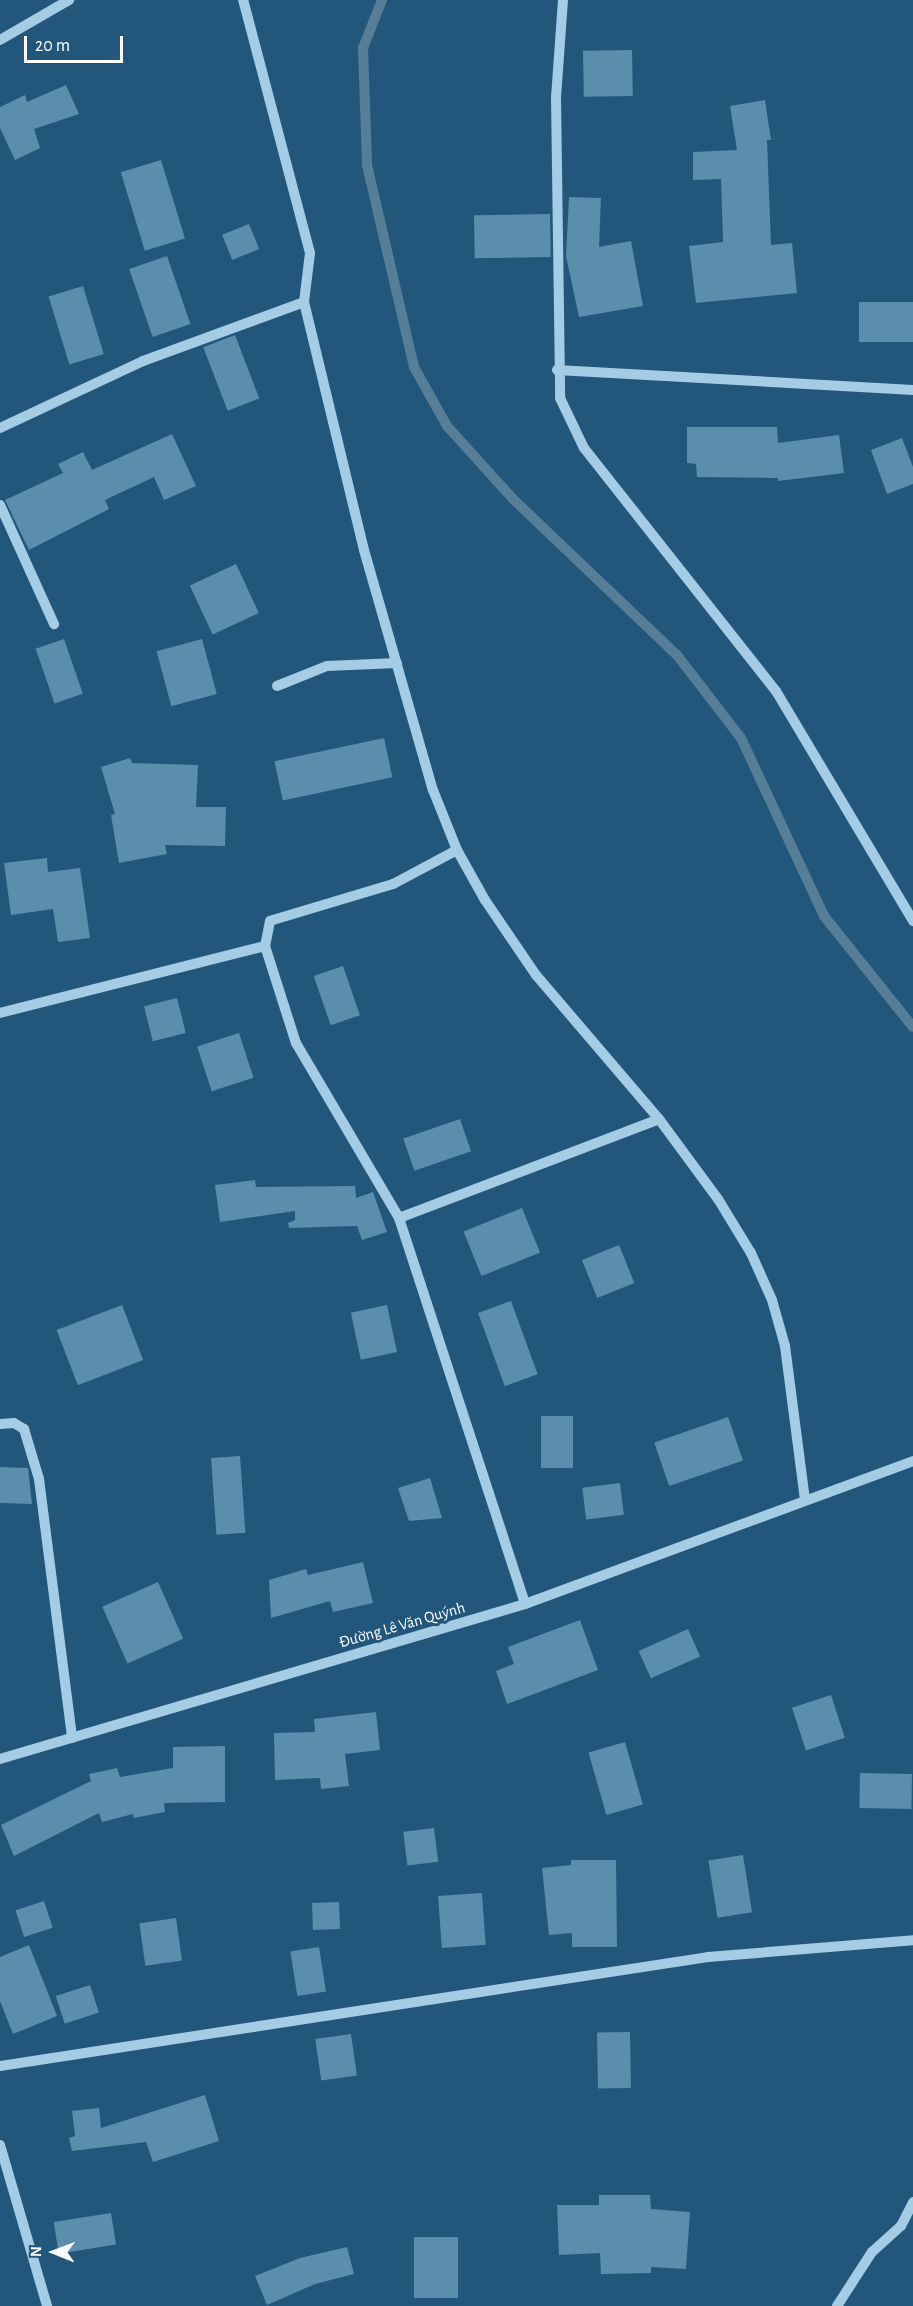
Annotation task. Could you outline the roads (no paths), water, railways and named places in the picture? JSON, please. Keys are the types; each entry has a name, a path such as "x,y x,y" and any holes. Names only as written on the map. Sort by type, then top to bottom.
{"street":[{"path":"0,40 69,0"},
{"path":"243,0 310,254 304,302 364,550 433,790 458,850 485,900 536,975 659,1119 718,1199 751,1253 772,1300 785,1346 805,1498"},
{"path":"563,0 556,97 557,370 560,398 584,448 776,691 913,921"},
{"path":"0,428 143,361 304,302"},
{"path":"557,370 913,390"},
{"path":"0,506 54,624"},
{"path":"277,686 327,666 397,663"},
{"path":"458,850 393,884 270,921 265,946 296,1043 399,1218 525,1604"},
{"path":"0,1013 265,946"},
{"path":"399,1218 659,1119"},
{"path":"0,1424 15,1423 24,1429 39,1479 72,1738"},
{"name":"Đường Lê Văn Quýnh","path":"0,1759 525,1604 805,1498 913,1461"},
{"path":"0,2066 675,1962 913,1940"},
{"path":"0,2145 47,2306"},
{"path":"837,2306 872,2252 901,2226 913,2202"}],"waterway":[{"path":"382,0 363,48 367,165 414,367 447,426 513,499 677,655 741,738 824,916 913,1027"}]}
